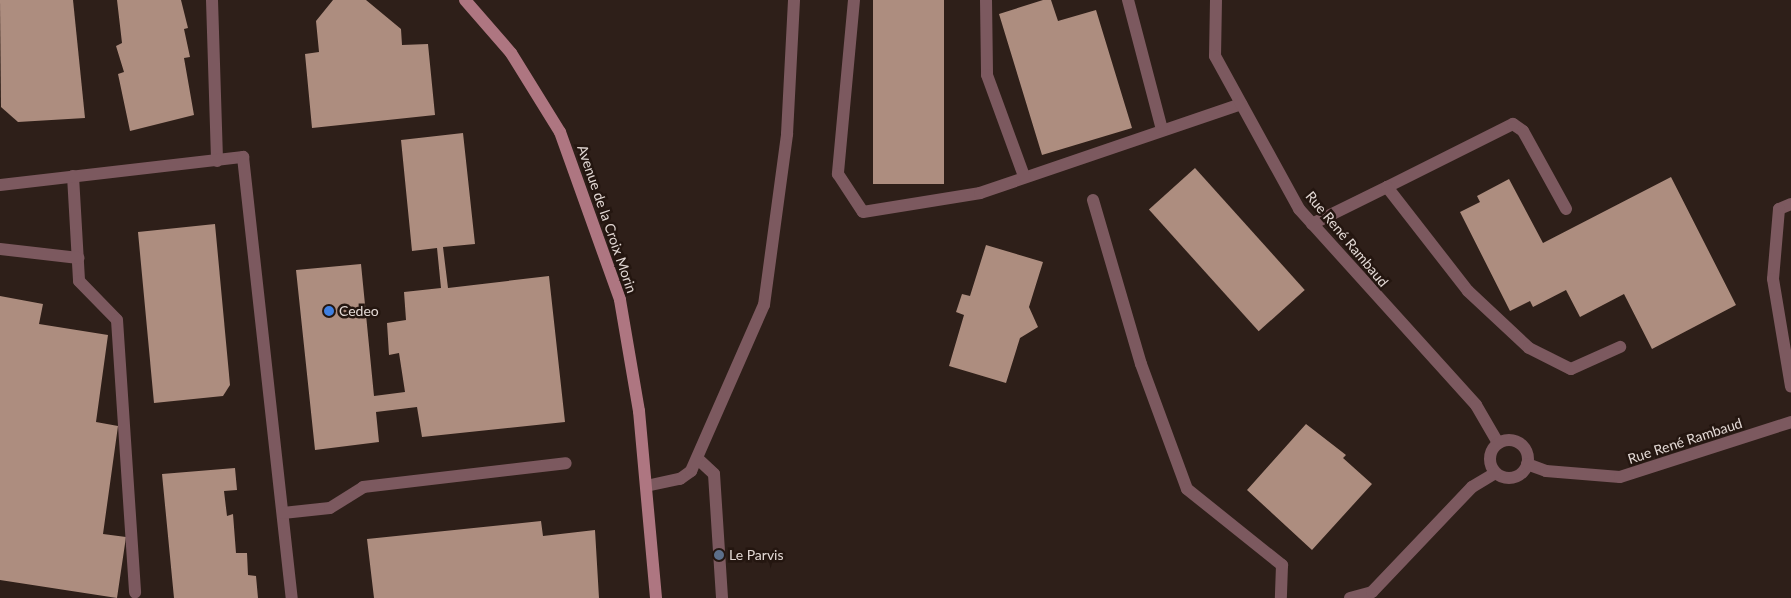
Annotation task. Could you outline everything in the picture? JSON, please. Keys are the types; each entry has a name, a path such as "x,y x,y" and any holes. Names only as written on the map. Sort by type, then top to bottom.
{"main road":[{"name":"Avenue de la Croix Morin","path":"465,0 511,53 555,124 590,208 620,300 646,486 656,598"}],"street":[{"path":"212,0 216,161"},
{"path":"646,486 680,478 698,459 764,306 787,134 794,0"},
{"path":"854,0 838,174 863,212 980,193 1024,176 1145,141 1162,130 1241,104"},
{"path":"986,0 986,75 1024,176"},
{"path":"1128,0 1162,130"},
{"name":"Rue René Rambaud","path":"1216,0 1215,56 1312,224 1476,405 1498,443"},
{"path":"1312,224 1513,124 1523,130 1566,209"},
{"path":"1,183 243,157 292,598"},
{"path":"73,176 79,281 117,320 136,592"},
{"path":"1387,187 1468,291 1529,348 1571,369 1620,347"},
{"path":"1093,200 1141,364 1187,489 1282,565 1281,598"},
{"path":"1791,204 1780,209 1773,279 1791,387"},
{"path":"0,249 78,258"},
{"name":"Rue René Rambaud","path":"1527,464 1546,471 1620,477 1791,422"},
{"path":"1350,598 1372,592 1472,487 1495,473 1513,479 1527,464 1522,444 1513,438 1498,443 1490,454 1495,473"},
{"path":"698,459 714,474 722,598"},
{"path":"282,514 330,508 363,487 566,463"}],"building":[{"path":"0,0 73,0 85,118 18,122 1,107"},
{"path":"117,0 181,0 188,28 184,29 190,57 184,58 194,115 130,131 118,74 124,72 116,46 122,43"},
{"path":"333,0 366,0 401,29 402,45 428,44 435,115 312,128 305,54 319,52 316,21"},
{"path":"873,0 944,0 944,184 873,184"},
{"path":"1043,0 1051,0 1058,21 1096,10 1132,128 1042,155 999,14"},
{"path":"463,133 475,244 443,247 448,288 549,276 565,422 422,437 417,407 376,412 379,442 315,450 296,270 361,264 374,396 405,392 399,353 389,355 387,323 406,320 404,292 441,288 437,248 412,251 401,140"},
{"path":"1195,168 1305,290 1259,331 1149,209"},
{"path":"1671,177 1736,305 1652,349 1624,294 1580,317 1566,290 1533,307 1530,301 1510,311 1460,212 1480,202 1477,196 1509,179 1543,243"},
{"path":"215,224 230,385 223,396 154,403 138,232"},
{"path":"986,245 1043,262 1029,307 1038,327 1020,338 1006,383 949,366 964,315 956,312 962,294 970,296"},
{"path":"0,296 43,304 39,324 108,335 96,422 118,426 103,534 126,537 117,598 0,580"},
{"path":"1306,424 1346,455 1343,458 1372,484 1312,550 1247,490"},
{"path":"235,468 237,490 224,491 227,516 233,514 236,553 247,553 248,575 256,576 258,598 174,598 162,474"},
{"path":"541,521 543,536 595,530 599,598 374,598 367,539"}],"place":[{"name":"Cedeo","path":"329,311"},
{"name":"Le Parvis","path":"719,555"}]}
